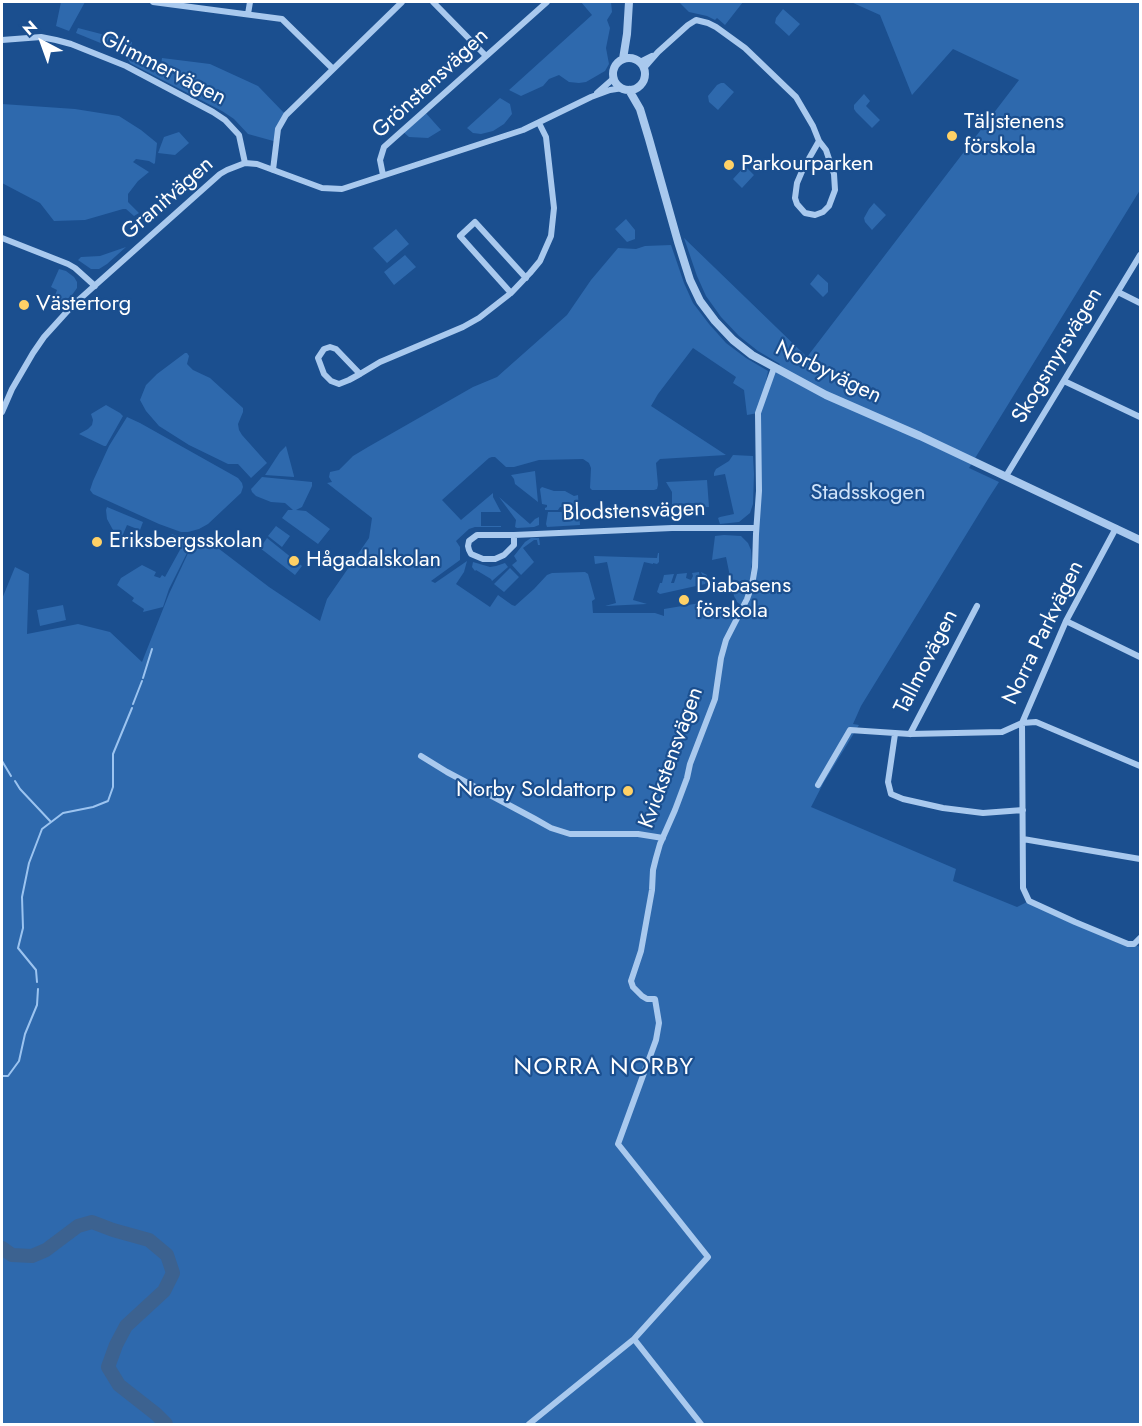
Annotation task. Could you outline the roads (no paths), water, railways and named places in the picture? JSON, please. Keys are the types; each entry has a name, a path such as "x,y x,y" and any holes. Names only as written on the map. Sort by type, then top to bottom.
{"street":[{"path":"153,2 282,19 333,69"},
{"path":"248,14 250,2"},
{"path":"273,170 278,129 286,115 402,2"},
{"path":"433,2 486,56"},
{"name":"Grönstensvägen","path":"382,175 380,160 384,147 547,2"},
{"path":"627,34 645,77 643,82 634,89 626,89 617,84 614,78 614,68 623,59 629,2"},
{"path":"623,59 639,63 658,52 688,25 696,21 716,27 745,48 793,93 826,150 834,174 835,190 829,206 823,212 815,215 805,213 795,198 797,183 819,141"},
{"name":"Glimmervägen","path":"2,40 41,37 60,41 133,70 225,120 239,135 245,163"},
{"name":"Granitvägen","path":"591,97 614,78"},
{"name":"Norbyvägen","path":"638,87 640,109 690,280 700,301 732,340 752,356 826,395 920,436 1140,540"},
{"name":"Granitvägen","path":"2,412 39,344 73,305 220,174 235,166 245,163 257,164 322,188 342,189 523,130 591,97 610,90 626,89"},
{"name":"Norbyvägen","path":"626,89 640,109"},
{"path":"360,374 338,350 330,347 324,349 318,358 324,374 331,381 339,384 360,374 380,362 464,327 479,318 511,293 540,261 550,236 554,207 546,137 539,123"},
{"path":"511,293 460,236 475,222 526,278"},
{"path":"2,238 68,264 95,286"},
{"name":"Skogsmyrsvägen","path":"1006,476 1140,255"},
{"path":"1118,292 1140,303"},
{"name":"Kvickstensvägen","path":"634,1339 708,1257 618,1144 656,1040 659,1023 655,999 646,999 642,996 633,987 631,981 641,951 652,890 653,870 715,699 726,640 752,585 759,491 758,413 774,368"},
{"path":"1064,381 1140,417"},
{"name":"Blodstensvägen","path":"514,535 514,545 504,555 495,559 483,560 471,554 469,550 469,541 477,535 661,528 756,528"},
{"name":"Norra Parkvägen","path":"1116,528 1066,621 1022,723 1023,888 1029,902 1128,944 1134,944 1140,938"},
{"name":"Tallmovägen","path":"910,734 977,606"},
{"path":"1066,621 1140,657"},
{"path":"818,785 850,730 895,734 1002,732 1022,723 1036,722 1140,766"},
{"path":"895,734 888,782 891,794 943,808 983,813 1023,810"},
{"path":"421,756 551,828 570,834 638,834 663,838"},
{"path":"1023,839 1140,860"},
{"path":"529,1425 634,1339 701,1425"}],"waterway":[{"path":"143,678 152,649"},
{"path":"133,704 142,681"},
{"path":"37,982 36,970 18,948 23,928 22,897 29,863 42,829 63,813 93,807 108,801 113,787 113,754 132,708"},
{"path":"2,761 11,776"},
{"path":"15,781 51,822"},
{"path":"2,1076 8,1076 19,1061 25,1034 37,1005 38,989"},
{"path":"2,1248 12,1255 32,1256 46,1250 78,1226 92,1222 149,1240 167,1255 173,1273 164,1291 126,1326 108,1367 119,1385 166,1424"}],"place":[{"name":"Täljstenens förskola","path":"952,136"},
{"name":"Parkourparken","path":"729,165"},
{"name":"Västertorg","path":"24,305"},
{"name":"Eriksbergsskolan","path":"97,542"},
{"name":"Hågadalskolan","path":"294,561"},
{"name":"Diabasens förskola","path":"684,600"},
{"name":"Norby Soldattorp","path":"628,791"}],"district":[{"name":"NORRA NORBY","path":"604,1068"}],"park label":[{"name":"Stadsskogen","path":"868,494"}]}
